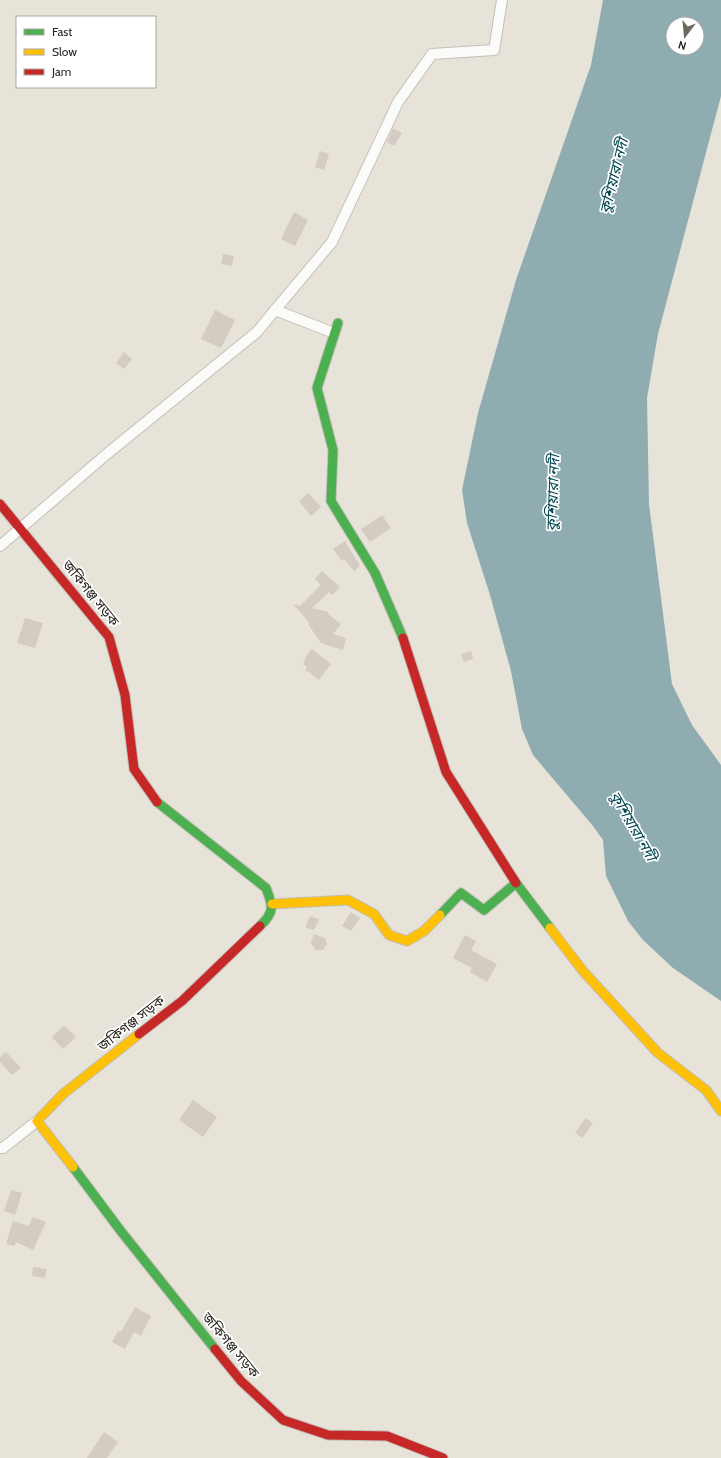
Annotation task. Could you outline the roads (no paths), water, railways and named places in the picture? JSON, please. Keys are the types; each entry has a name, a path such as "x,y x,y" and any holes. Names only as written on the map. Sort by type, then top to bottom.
{"main road":[{"path":"338,323 317,388 332,450 331,501 375,573 405,641 446,772 516,883 583,971 658,1053 706,1090 721,1111"},
{"name":"জকিগঞ্জ সড়ক","path":"0,504 109,637 125,695 134,769 155,800 266,888 272,904 268,918 182,1001 63,1094 37,1121 120,1230 241,1382 283,1420 328,1435 387,1436 443,1458"},
{"path":"272,904 303,901 348,900 374,914 389,935 408,941 424,931 462,893 484,910 516,883"}],"street":[{"path":"0,546 108,453 257,332 332,242 398,102 432,54 494,50 502,0"},
{"path":"275,310 334,333"},
{"path":"0,1148 3,1148 37,1121"}],"water":[{"name":"কুশিয়ারা নদী","path":"603,0 721,0 721,96 658,334 647,398 649,504 672,684 692,725 721,765 721,1001 673,968 643,940 628,921 606,876 603,840 533,755 522,729 511,671 490,595 467,523 462,490 478,413 516,280 591,65"}]}
